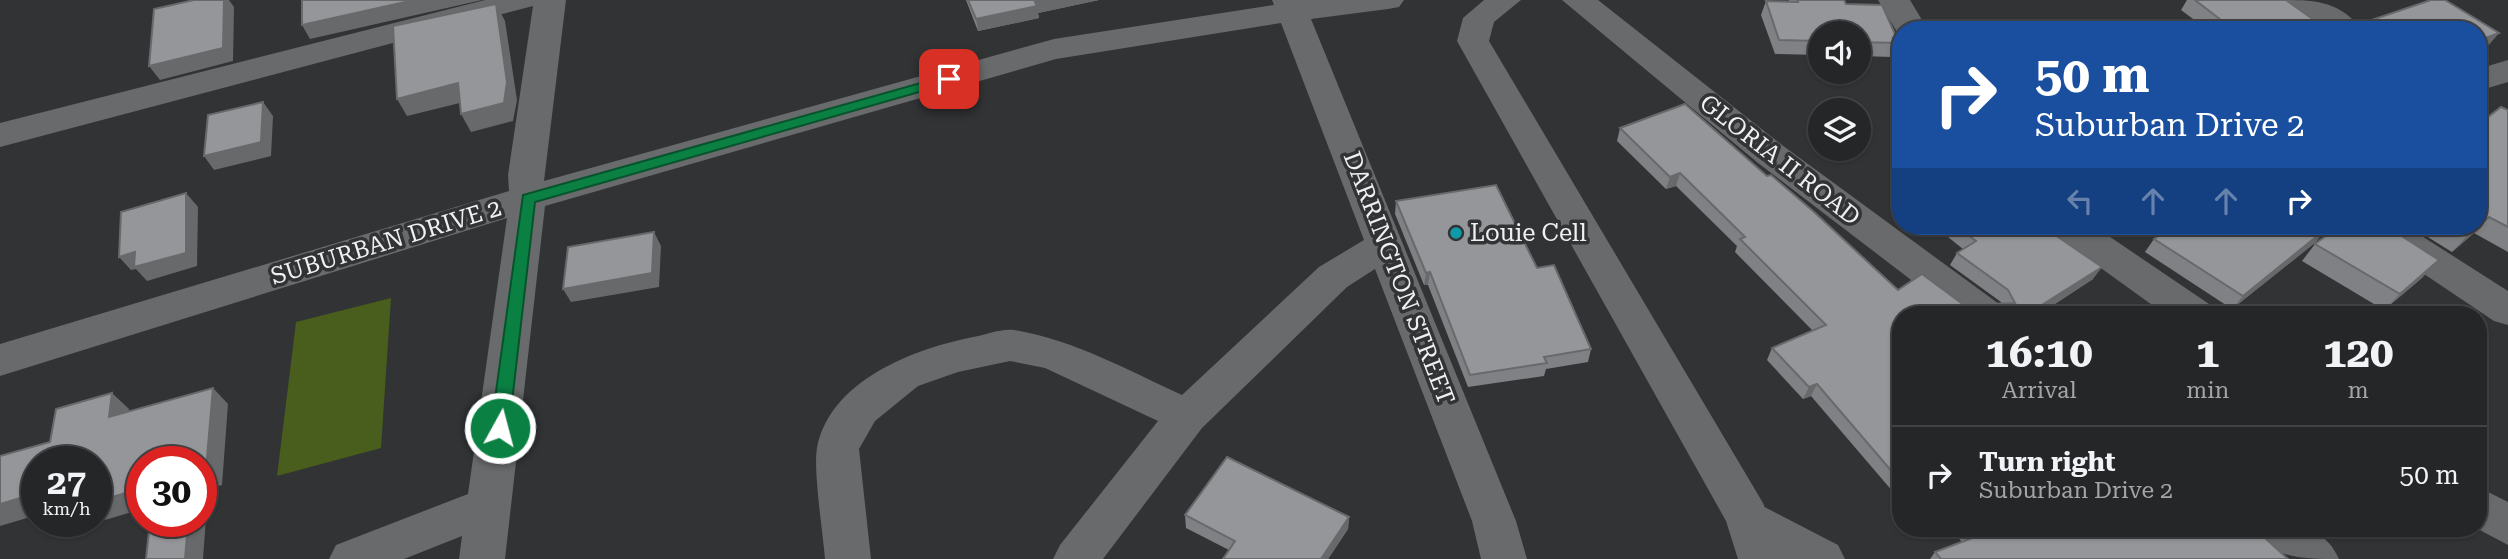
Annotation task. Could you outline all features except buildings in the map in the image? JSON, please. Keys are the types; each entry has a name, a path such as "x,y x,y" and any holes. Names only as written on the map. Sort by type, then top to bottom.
{"street":[{"path":"0,135 522,0"},
{"path":"482,559 491,505 550,0"},
{"name":"SUBURBAN DRIVE 2","path":"1,351 527,187 1044,33 1211,0"},
{"name":"SUBURBAN DRIVE 2","path":"527,187 1054,49 1291,5 1388,0"},
{"path":"1505,0 1479,18 1473,41 1746,517 1760,559"},
{"name":"GLORIA II ROAD","path":"1578,0 1770,154 1973,306"},
{"path":"1894,0 1907,21"},
{"path":"2302,0 2332,21"},
{"name":"DARRINGTON STREET","path":"1291,5 1494,520 1504,559"},
{"path":"2487,77 2508,71"},
{"path":"2081,235 2182,306"},
{"path":"2393,235 2508,310"},
{"path":"1076,559 1187,416 1333,277 1386,245"},
{"path":"848,559 838,449 845,430 860,409 904,375 953,357 1010,345 1053,354 1187,416"},
{"path":"352,559 491,505"},
{"path":"2487,512 2508,526"},
{"path":"1746,517 1822,559"},
{"path":"2287,537 2316,559"}],"green space":[{"path":"391,298 381,448 277,476 296,322"}],"place":[{"name":"Louie Cell","path":"1456,233"}],"route":[{"path":"500,428 528,198 949,79"}]}
